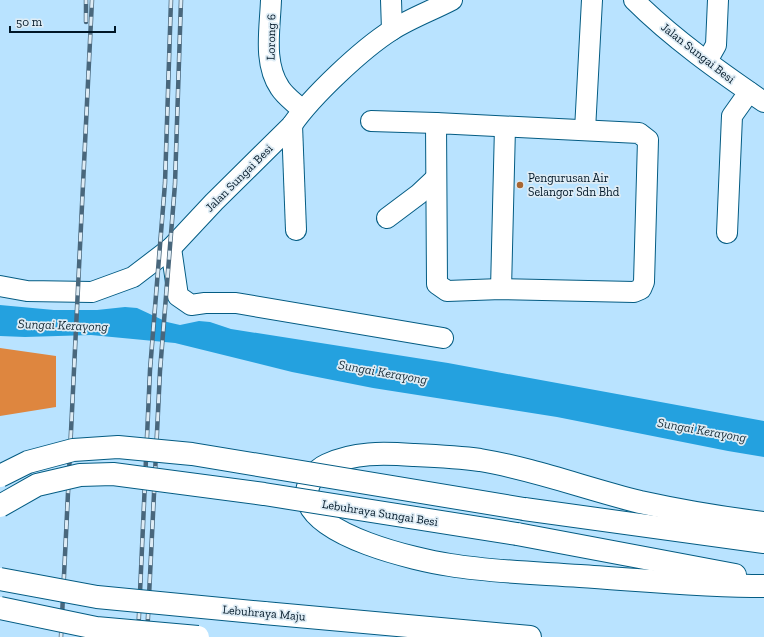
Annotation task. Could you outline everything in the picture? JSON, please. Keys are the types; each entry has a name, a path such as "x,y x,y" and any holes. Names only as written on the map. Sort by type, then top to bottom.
{"highway":[{"path":"0,476 28,462 73,450 118,447 192,454 524,509 764,542"},
{"path":"764,523 711,516 639,502 509,466 453,457 370,454 345,458 316,472 310,484 307,496 321,519 329,526 357,540 384,549 450,565 667,582 764,586"},
{"name":"Lebuhraya Sungai Besi","path":"0,506 38,485 80,475 113,474 264,494 518,534 764,580"},
{"name":"Lebuhraya Maju","path":"0,579 97,597 530,637"},
{"path":"0,608 96,628 198,637"}],"street":[{"name":"Lorong 6","path":"271,0 269,60 273,76 297,117"},
{"path":"392,0 392,30"},
{"name":"Jalan Sungai Besi","path":"0,286 27,292 92,292 133,277 171,248 214,202 356,58 392,30 452,0"},
{"path":"585,130 592,0"},
{"name":"Jalan Sungai Besi","path":"634,0 646,12 707,61 756,97"},
{"path":"707,61 716,45 718,0"},
{"path":"727,233 732,116 756,97"},
{"path":"296,230 297,117"},
{"path":"371,121 436,123 505,128 639,133 648,140 644,282 641,289 634,292 501,289 447,291 437,284 436,123"},
{"path":"501,289 505,128"},
{"path":"387,218 436,178"},
{"path":"171,248 178,296 191,305 205,303 236,303 443,338"}],"shaded area":[{"path":"0,348 56,356 56,407 0,416"}],"water":[{"name":"Sungai Kerayong","path":"0,305 54,310 97,310 125,307 137,308 167,322 180,325 199,321 210,322 231,329 448,363 764,421 764,457 557,417 373,388 292,372 175,343 91,335 25,337 0,336"}],"railway":[{"path":"86,0 86,22"},
{"path":"61,637 92,0"},
{"path":"138,637 150,370 165,183 171,0"},
{"path":"147,637 160,371 175,184 181,0"}],"place":[{"name":"Pengurusan Air Selangor Sdn Bhd","path":"520,185"}]}
